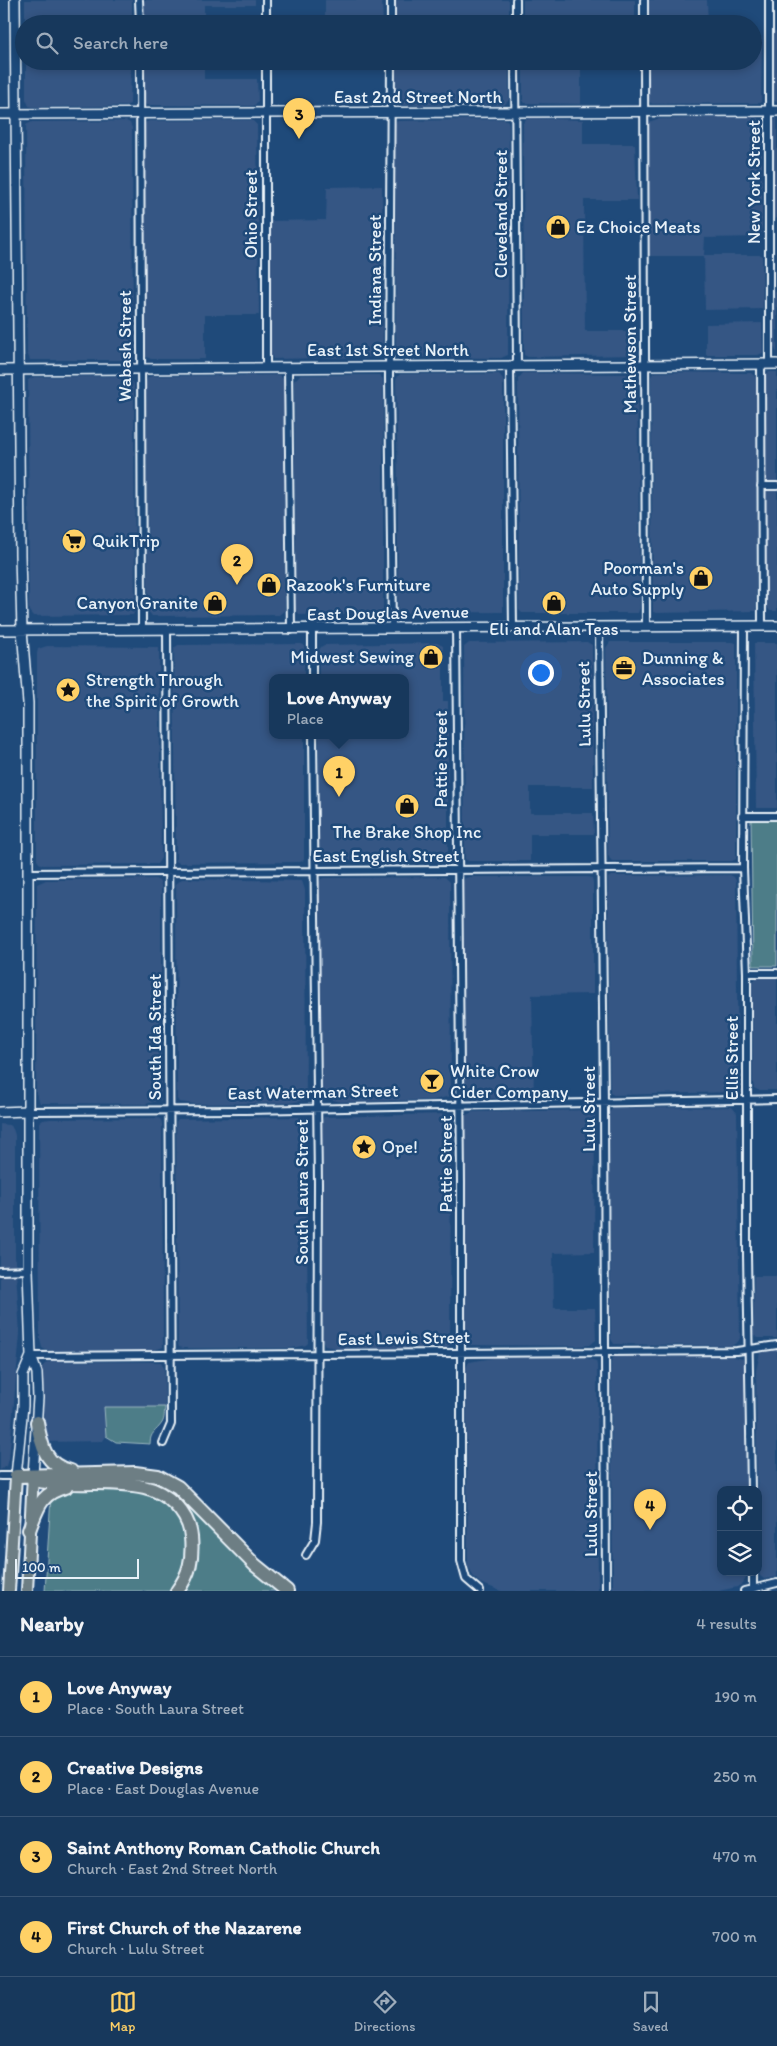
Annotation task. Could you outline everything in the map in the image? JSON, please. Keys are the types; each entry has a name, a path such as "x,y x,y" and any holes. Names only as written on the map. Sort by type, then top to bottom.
{"highway":[{"path":"37,1422 42,1448 51,1461 69,1471 106,1473"},
{"path":"32,1478 135,1472 158,1476 178,1487 255,1565 287,1591"},
{"path":"16,1476 32,1478 51,1484 128,1485 145,1487 158,1492 179,1509 191,1532 193,1553 190,1567 177,1591"},
{"path":"30,1530 42,1500 48,1494 79,1484"}],"main road":[{"path":"15,0 15,15"},
{"path":"16,70 17,370 22,630 28,703 28,1270 31,1356 37,1373 37,1422 32,1478 28,1591"},
{"name":"East 2nd Street North","path":"0,114 141,115 773,111"},
{"name":"East 1st Street North","path":"0,370 769,364"},
{"name":"East Douglas Avenue","path":"0,630 312,630 777,626"},
{"name":"East Waterman Street","path":"0,1112 27,1111"},
{"path":"9,1591 16,1476 23,1406 23,1375 31,1356"}],"street":[{"path":"139,0 140,15"},
{"path":"266,0 266,15"},
{"path":"391,0 391,15"},
{"path":"516,0 516,15"},
{"path":"644,0 644,15"},
{"name":"New York Street","path":"762,626 761,486 769,364 773,111 769,0"},
{"name":"Wabash Street","path":"140,70 142,630"},
{"name":"Ohio Street","path":"266,70 266,367"},
{"name":"Indiana Street","path":"391,70 390,366 392,629"},
{"name":"Cleveland Street","path":"513,628 515,70"},
{"name":"Mathewson Street","path":"644,70 646,627"},
{"path":"288,367 291,630"},
{"path":"761,486 777,486"},
{"name":"Ellis Street","path":"744,626 742,816 747,973 751,1486"},
{"name":"Lulu Street","path":"598,627 604,1103 606,1591"},
{"name":"Pattie Street","path":"456,628 461,1561 466,1579 480,1591"},
{"name":"South Ida Street","path":"163,1443 171,1424 167,630"},
{"path":"312,630 312,674"},
{"name":"South Laura Street","path":"306,1555 315,1540 317,1522 317,1109 313,739"},
{"path":"742,816 777,816"},
{"name":"East English Street","path":"29,873 743,868"},
{"path":"747,973 777,973"},
{"name":"East Waterman Street","path":"27,1111 317,1109 777,1099"},
{"path":"0,1271 28,1270"},
{"name":"East Lewis Street","path":"31,1356 736,1351 777,1345"},
{"path":"0,1476 16,1476"},
{"path":"753,1576 753,1589"},
{"path":"744,1591 777,1583"}],"shaded area":[{"path":"25,0 132,0 132,15 25,15"},
{"path":"143,0 255,0 255,5 204,5 204,15 143,15"},
{"path":"325,0 382,0 383,15 325,15"},
{"path":"395,0 509,0 509,15 395,15"},
{"path":"523,0 635,0 635,15 523,15"},
{"path":"649,0 707,0 708,15 649,15"},
{"path":"772,31 777,31 777,103 772,98"},
{"path":"26,70 131,70 130,104 124,106 33,107 29,106 26,99"},
{"path":"144,70 204,70 204,79 257,79 258,101 254,106 146,105 144,102"},
{"path":"395,70 509,70 509,100 504,105 397,105"},
{"path":"523,70 581,70 581,104 525,103 523,101"},
{"path":"649,70 762,70 761,103 652,104 649,101"},
{"path":"756,117 762,122 762,237 705,238 704,255 762,255 763,309 705,310 704,256 649,256 649,122 657,119"},
{"path":"777,118 777,218 774,219 773,121"},
{"path":"504,119 508,121 509,125 508,355 501,358 400,357 396,352 395,123 398,121"},
{"path":"526,119 583,120 583,144 635,144 637,200 584,200 585,331 638,331 635,355 528,357 524,355 523,123"},
{"path":"252,120 257,125 259,315 205,315 205,359 151,359 146,357 145,123 149,121"},
{"path":"126,121 130,123 132,128 133,358 128,360 30,360 27,353 26,125 32,122"},
{"path":"382,186 383,351 381,357 273,359 270,353 270,221 326,220 327,187"},
{"path":"775,292 777,292 777,353 773,345"},
{"path":"762,323 763,353 758,355 706,355 706,324"},
{"path":"777,372 777,611 770,611 766,606 765,377 766,373"},
{"path":"523,373 637,374 640,608 638,613 522,613 519,610 518,379"},
{"path":"653,373 751,373 756,377 756,611 653,612 651,377"},
{"path":"400,374 499,374 503,379 503,612 398,613 396,379"},
{"path":"279,375 284,380 285,610 279,615 152,616 148,611 146,382 148,377"},
{"path":"300,375 379,375 383,379 383,613 300,615 296,610 294,381"},
{"path":"126,376 134,385 135,611 133,615 33,616 29,611 28,380 34,377"},
{"path":"587,642 592,645 593,787 530,787 530,813 593,813 594,834 530,834 530,861 468,861 465,859 464,647 469,643"},
{"path":"610,642 736,643 736,859 732,861 612,861 610,859 608,855 606,648"},
{"path":"437,643 443,646 443,701 448,701 448,861 321,861 319,857 319,739 409,739 409,674 319,674 319,650 324,645"},
{"path":"754,643 777,643 777,808 756,808"},
{"path":"178,645 304,645 304,674 269,674 269,739 304,739 304,860 300,862 179,863 176,861 174,648"},
{"path":"47,646 159,647 161,858 157,864 43,865 37,860 37,653 38,649"},
{"path":"730,875 736,881 737,1090 733,1092 614,1095 610,1093 608,878 611,876"},
{"path":"445,877 450,882 451,1096 434,1100 341,1102 322,1097 320,1093 319,883 321,879"},
{"path":"469,877 592,878 593,994 532,995 534,1097 471,1099 466,1098 464,1094 463,881"},
{"path":"155,879 161,885 161,1100 146,1104 40,1103 36,1093 37,884 46,880"},
{"path":"182,879 302,881 305,890 306,1100 290,1103 194,1104 179,1102 177,1099 176,884"},
{"path":"757,978 777,978 777,1090 758,1090 754,1088 753,1083 752,983"},
{"path":"732,1107 737,1113 740,1338 738,1342 731,1346 614,1344 611,1339 609,1112 614,1108"},
{"path":"594,1111 595,1115 594,1252 553,1253 554,1308 595,1308 596,1340 590,1345 579,1346 469,1345 466,1340 464,1116 473,1112"},
{"path":"445,1114 451,1120 450,1346 446,1348 336,1348 325,1346 323,1341 322,1121 324,1117"},
{"path":"158,1118 162,1124 163,1347 155,1350 46,1350 42,1348 40,1340 39,1123 50,1119"},
{"path":"305,1118 306,1121 308,1343 292,1348 179,1347 176,1122 178,1119"},
{"path":"0,1124 9,1125 15,1135 15,1256 20,1334 9,1459 7,1466 0,1470"},
{"path":"754,1276 777,1276 777,1338 757,1338 753,1334"},
{"path":"768,1350 777,1350 777,1577 764,1579 760,1576 762,1576 762,1486 757,1486 756,1371 760,1353"},
{"path":"731,1356 743,1359 746,1486 717,1486 717,1576 747,1576 742,1584 737,1587 719,1591 613,1591 611,1362 616,1357"},
{"path":"583,1357 596,1361 597,1365 598,1591 501,1591 480,1583 473,1576 468,1565 466,1368 469,1362 493,1358"},
{"path":"47,1362 161,1362 164,1368 165,1407 104,1407 106,1436 103,1441 44,1442 42,1367"}],"green space":[{"path":"751,820 777,820 777,966 753,966"},
{"path":"104,1407 165,1407 163,1421 152,1434 150,1444 116,1442 106,1436"},
{"path":"130,1477 147,1478 168,1485 279,1591 182,1591 189,1519"},
{"path":"65,1489 138,1489 161,1499 177,1514 188,1538 185,1573 171,1591 45,1591 51,1497"}],"place":[{"name":"Saint Anthony Roman Catholic Church","path":"299,139"},
{"name":"Ez Choice Meats","path":"558,227"},
{"name":"QuikTrip","path":"74,541"},
{"name":"Poorman's Auto Supply","path":"701,578"},
{"name":"Creative Designs","path":"237,585"},
{"name":"Razook's Furniture","path":"269,585"},
{"name":"Canyon Granite","path":"215,603"},
{"name":"Eli and Alan Teas","path":"554,603"},
{"name":"Midwest Sewing","path":"431,657"},
{"name":"Dunning & Associates","path":"624,668"},
{"name":"Strength Through the Spirit of Growth","path":"68,690"},
{"name":"Love Anyway","path":"339,797"},
{"name":"The Brake Shop Inc","path":"407,806"},
{"name":"White Crow Cider Company","path":"432,1081"},
{"name":"Ope!","path":"364,1147"},
{"name":"First Church of the Nazarene","path":"650,1530"}]}
